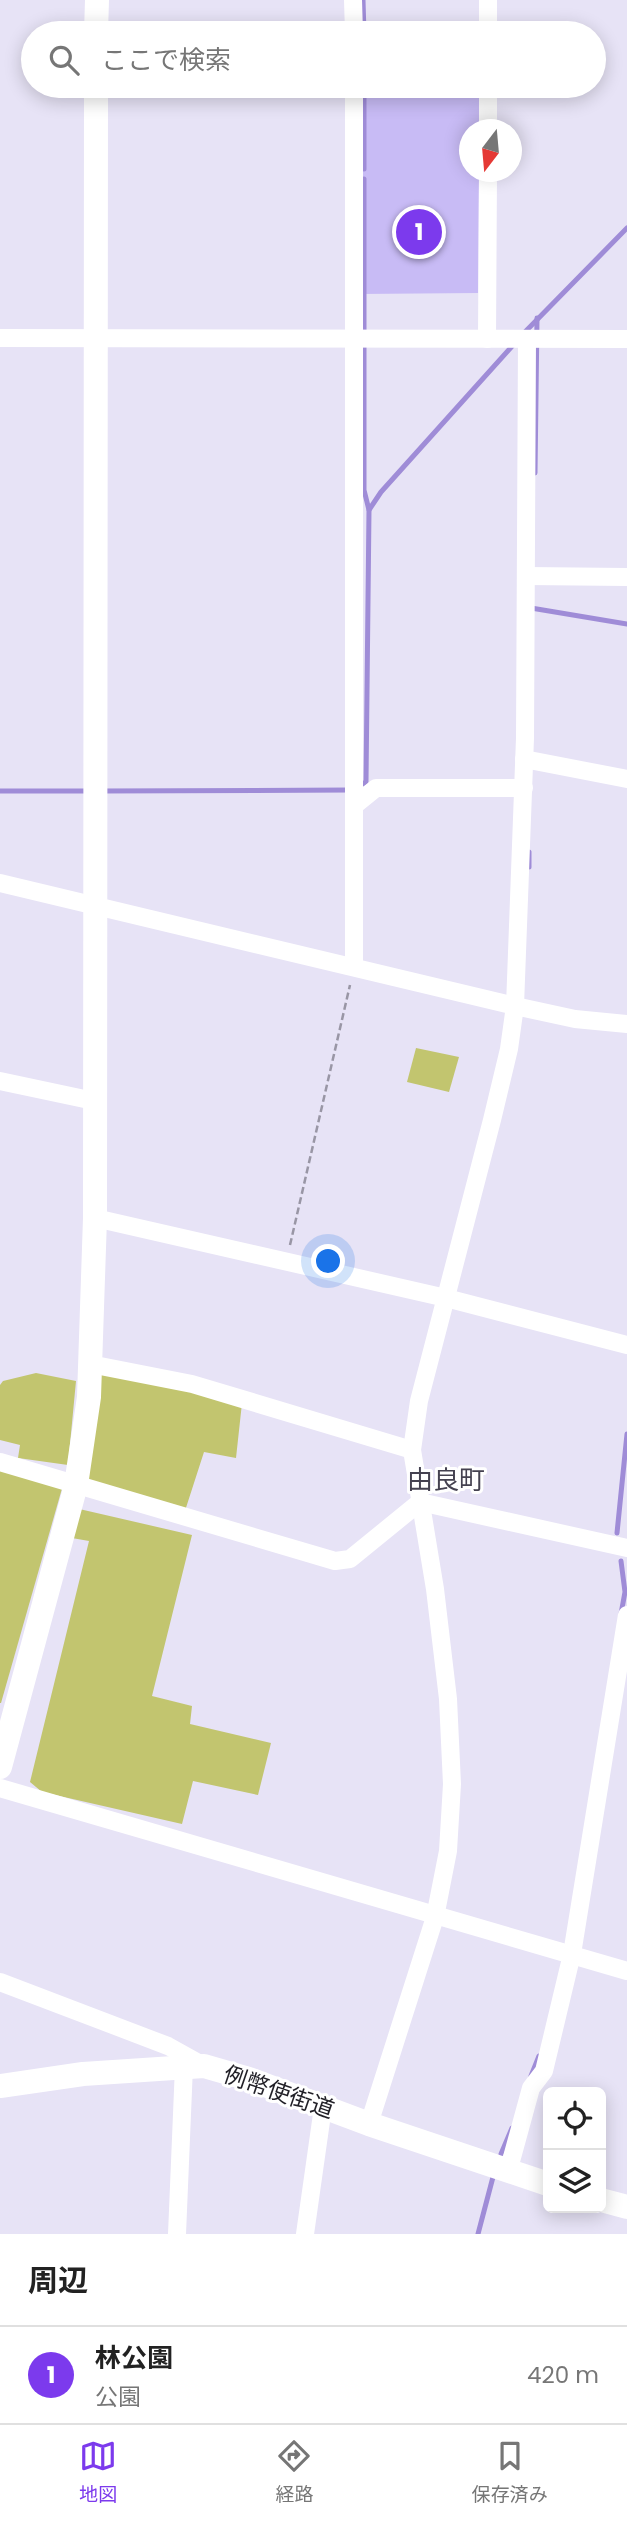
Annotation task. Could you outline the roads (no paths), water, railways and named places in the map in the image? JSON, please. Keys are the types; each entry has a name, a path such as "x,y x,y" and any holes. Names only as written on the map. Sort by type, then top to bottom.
{"street":[{"path":"96,21 97,0"},
{"path":"354,0 354,21"},
{"path":"488,0 488,21"},
{"path":"0,1767 76,1485 89,1397 95,1218 93,792 96,98"},
{"path":"354,98 354,967"},
{"path":"488,98 488,119"},
{"path":"487,339 488,182"},
{"path":"0,338 627,339"},
{"path":"369,2124 435,1917 448,1851 452,1784 445,1672 435,1589 412,1450 419,1401 501,1084 515,1006 524,788 527,339"},
{"path":"526,576 627,577"},
{"path":"524,760 627,779"},
{"path":"355,804 376,788 524,788"},
{"path":"0,883 575,1020 627,1024"},
{"path":"0,1081 94,1101"},
{"path":"95,1218 446,1297 627,1345"},
{"path":"90,1364 192,1384 412,1450"},
{"path":"0,1462 335,1561 350,1559 420,1502"},
{"path":"420,1502 627,1548"},
{"path":"508,2172 531,2088 544,2071 572,1954 627,1615"},
{"path":"0,1788 627,1971"},
{"path":"0,1982 168,2046 194,2066 177,2234"},
{"name":"例幣使街道","path":"0,2086 83,2074 194,2066 249,2079 369,2124 543,2182"},
{"path":"305,2234 323,2107"},
{"path":"606,2201 627,2207"}],"waterway":[{"path":"363,0 364,21"},
{"path":"364,98 364,169"},
{"path":"364,179 364,331"},
{"path":"523,334 627,228"},
{"path":"535,473 537,318"},
{"path":"359,786 366,782 369,510 381,492 514,344"},
{"path":"364,346 364,490 369,510"},
{"path":"531,608 627,624"},
{"path":"101,791 350,790"},
{"path":"0,791 88,791"},
{"path":"529,852 529,867"},
{"path":"617,1533 627,1434"},
{"path":"621,1561 625,1592 621,1614"},
{"path":"531,2076 539,2056"},
{"path":"501,2154 512,2128"},
{"path":"478,2234 493,2177"}],"place":[{"name":"林公園","path":"419,232"}],"district":[{"name":"由良町","path":"446,1480"}]}
